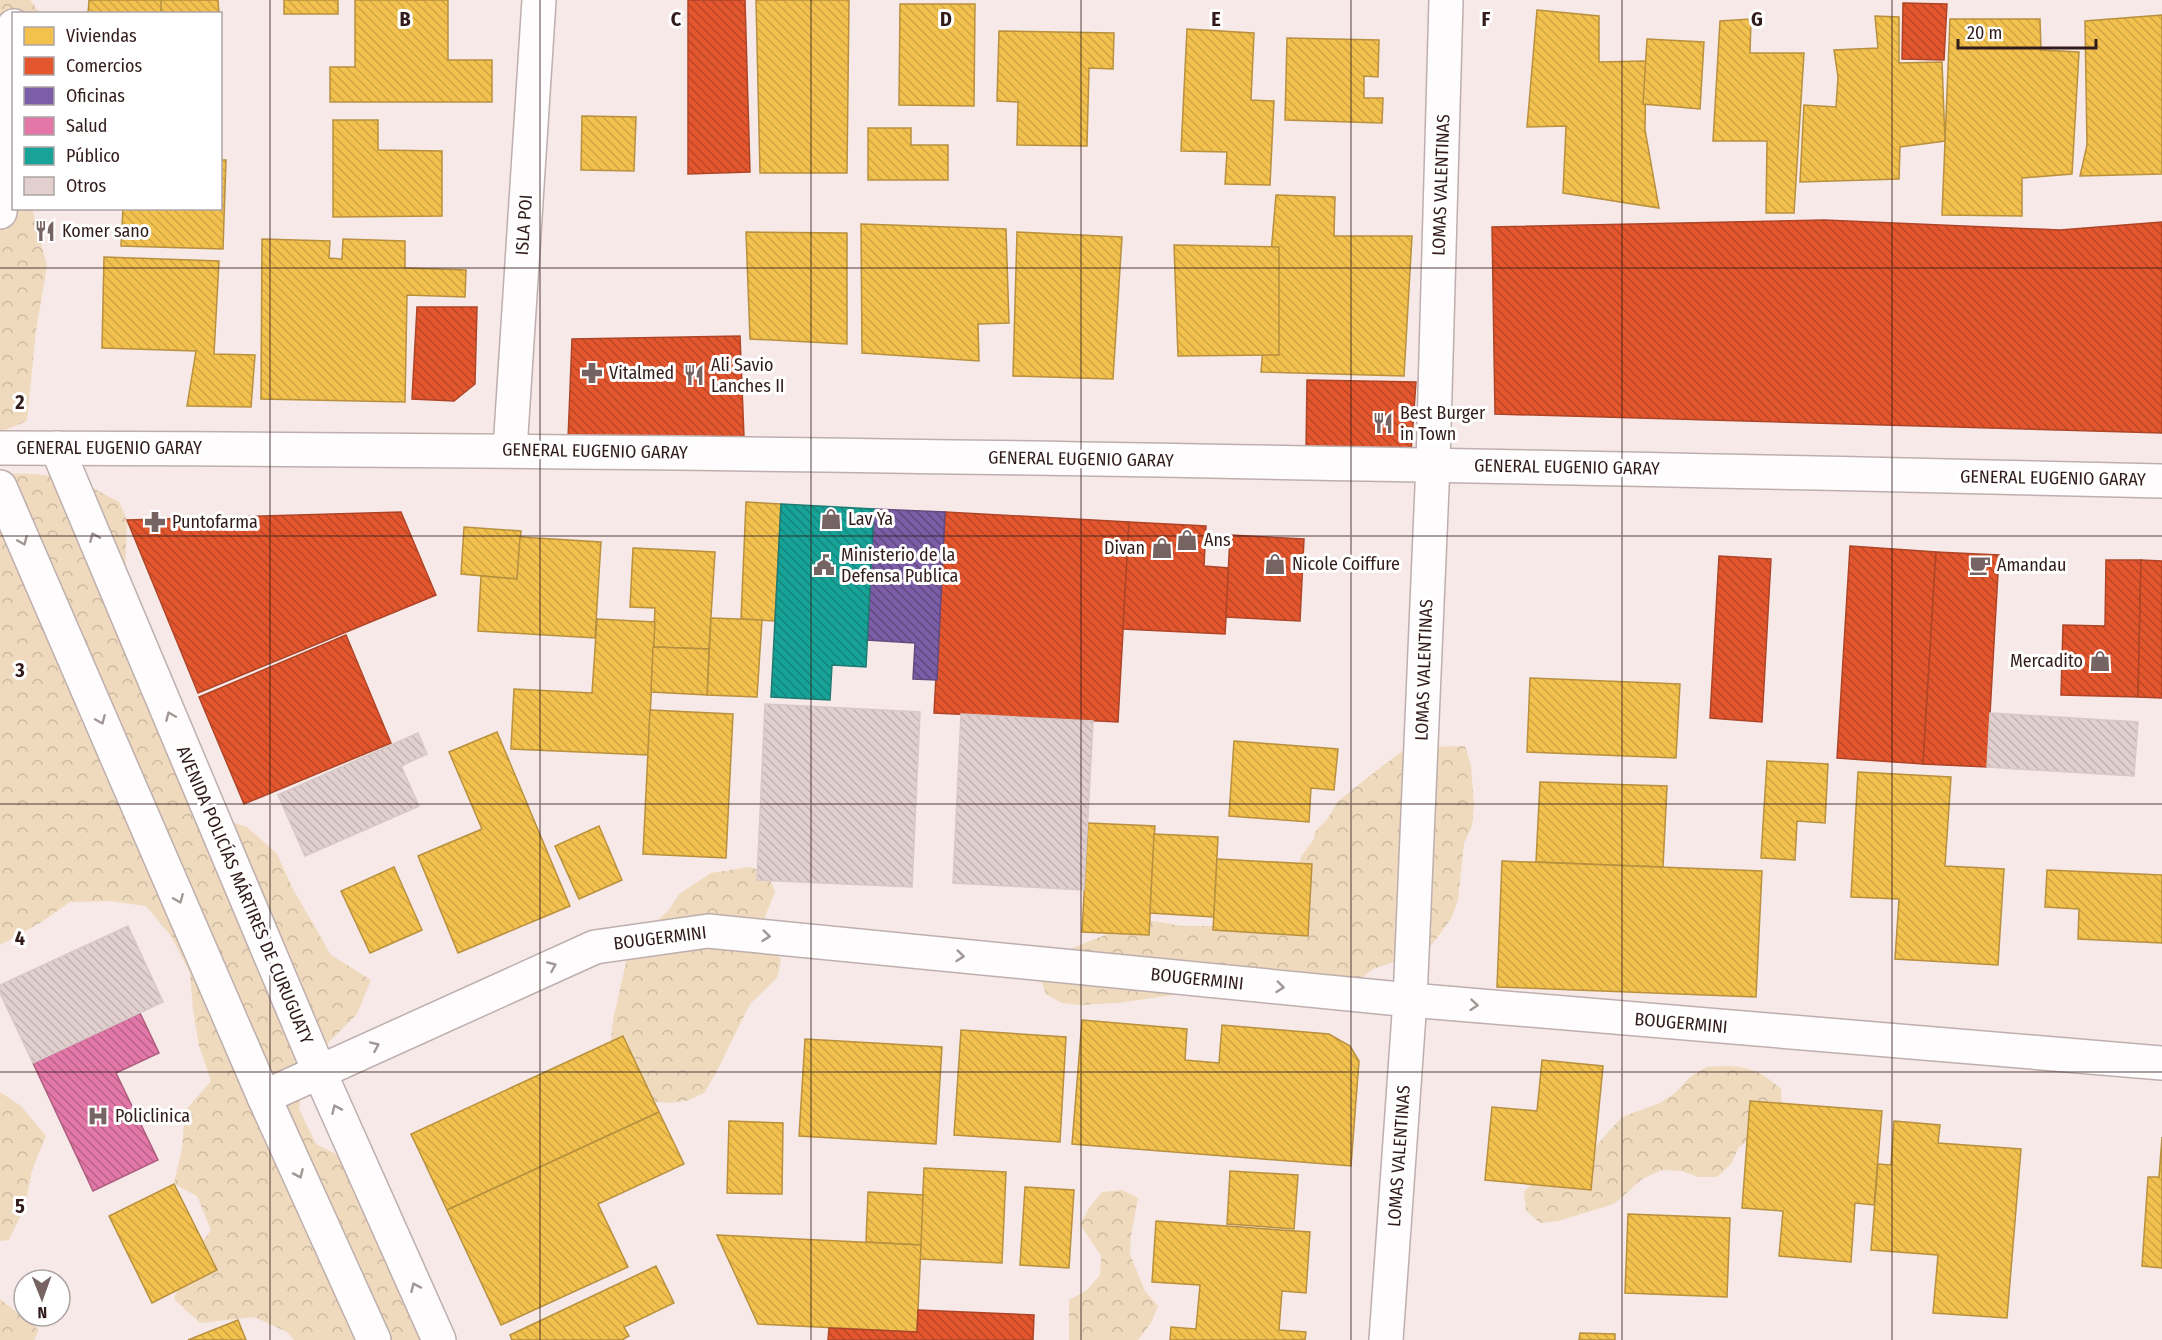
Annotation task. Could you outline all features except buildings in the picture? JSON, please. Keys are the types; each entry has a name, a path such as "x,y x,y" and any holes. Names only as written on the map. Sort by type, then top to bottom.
{"street":[{"name":"ISLA POI","path":"510,450 538,0"},
{"name":"LOMAS VALENTINAS","path":"1386,1340 1410,1000 1433,464 1446,0"},
{"path":"0,212 12,53"},
{"name":"GENERAL EUGENIO GARAY","path":"0,448 510,450 1433,464 2162,481"},
{"name":"AVENIDA POLICÍAS MÁRTIRES DE CURUGUATY","path":"57,448 319,1071 439,1340"},
{"path":"0,488 264,1097 374,1340"},
{"name":"BOUGERMINI","path":"264,1097 595,946 708,931 1410,1000 2162,1064"}],"green space":[{"path":"0,0 30,0 39,12 12,12 12,210 34,210 47,266 36,330 27,421 0,432"},
{"path":"0,473 36,474 78,480 119,502 127,520 124,596 206,813 247,827 277,854 293,889 331,955 371,980 357,1014 304,1072 299,1109 316,1144 352,1162 454,1340 294,1340 287,1332 254,1317 200,1323 174,1299 188,1263 211,1230 197,1196 174,1184 182,1148 185,1111 211,1081 199,1046 190,973 171,936 146,906 109,901 70,902 40,923 0,945"},
{"path":"1465,746 1471,765 1474,806 1472,826 1464,843 1458,900 1451,919 1427,951 1373,969 1358,981 1180,994 1118,1003 1080,1005 1062,1003 1046,994 1039,975 1052,961 1068,950 1105,935 1122,924 1141,919 1182,926 1222,926 1294,875 1302,855 1314,839 1315,832 1328,818 1338,801 1385,764 1400,753 1420,747"},
{"path":"749,867 767,872 775,892 761,926 781,960 777,978 750,1004 704,1093 686,1101 667,1103 649,1101 615,1058 611,1039 628,954 639,937 669,910 679,894 711,873"},
{"path":"1728,1066 1751,1069 1775,1083 1781,1089 1782,1110 1755,1136 1739,1147 1731,1164 1717,1177 1698,1177 1682,1171 1662,1170 1642,1179 1614,1204 1558,1221 1540,1223 1526,1210 1524,1192 1539,1176 1594,1148 1622,1117 1660,1103 1676,1092 1690,1077 1707,1067"},
{"path":"0,1092 21,1106 46,1136 32,1170 25,1206 9,1240 0,1241"},
{"path":"1122,1190 1138,1198 1130,1254 1145,1291 1158,1306 1151,1323 1138,1340 1069,1340 1069,1300 1087,1290 1100,1275 1101,1256 1080,1224 1102,1192"},
{"path":"0,1299 12,1309 12,1328 36,1328 39,1330 34,1340 0,1340"}],"place":[{"name":"Komer sano","path":"45,231"},
{"name":"Vitalmed","path":"592,373"},
{"name":"Ali Savio Lanches II","path":"694,375"},
{"name":"Best Burger in Town","path":"1383,423"},
{"name":"Lav Ya","path":"831,519"},
{"name":"Puntofarma","path":"155,522"},
{"name":"Ans","path":"1187,540"},
{"name":"Divan","path":"1162,548"},
{"name":"Nicole Coiffure","path":"1275,564"},
{"name":"Ministerio de la Defensa Publica","path":"824,565"},
{"name":"Amandau","path":"1980,565"},
{"name":"Mercadito","path":"2100,661"},
{"name":"Policlinica","path":"98,1116"}]}
